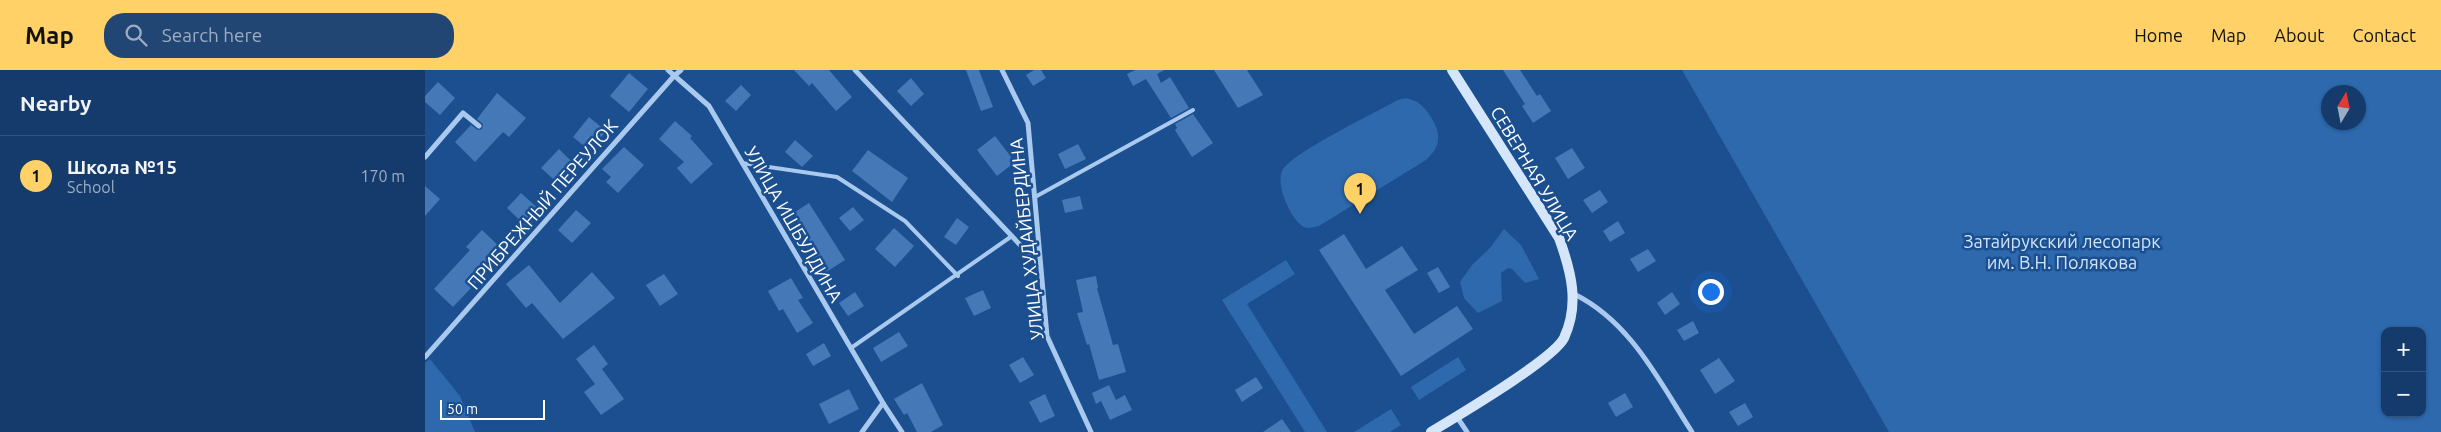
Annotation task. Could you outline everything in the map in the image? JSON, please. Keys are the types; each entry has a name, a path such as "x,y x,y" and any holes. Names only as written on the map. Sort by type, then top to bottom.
{"main road":[{"name":"СЕВЕРНАЯ УЛИЦА","path":"1453,70 1559,238 1569,267 1574,294"},
{"path":"1431,432 1552,351 1564,338 1574,294"}],"street":[{"name":"УЛИЦА ИШБУЛДИНА","path":"668,70 709,106 883,403 902,432"},
{"name":"ПРИБРЕЖНЫЙ ПЕРЕУЛОК","path":"425,358 681,70"},
{"path":"855,70 1041,266"},
{"name":"УЛИЦА ХУДАЙБЕРДИНА","path":"1002,70 1028,123 1047,336 1091,432"},
{"path":"425,157 463,113 479,126"},
{"path":"1574,294 1597,306 1626,332 1692,432"},
{"path":"862,432 883,403"},
{"path":"1457,416 1467,432"}],"lane":[{"path":"1035,197 1193,110"},
{"path":"742,163 837,177 905,221 958,276"},
{"path":"851,348 958,276 1012,236"}],"green space":[{"name":"Затайрукский лесопарк им. В.Н. Полякова","path":"1682,70 2441,70 2441,432 1889,432"},
{"path":"1406,98 1416,101 1421,105 1429,113 1435,124 1438,142 1432,153 1426,160 1319,226 1308,228 1299,223 1289,209 1282,191 1281,175 1283,169 1303,152 1354,123 1398,100"},
{"path":"1504,229 1521,245 1539,279 1525,283 1512,269 1508,268 1501,273 1502,301 1478,313 1464,298 1460,282 1472,265 1490,248"},
{"path":"1286,260 1295,274 1247,304 1327,432 1305,432 1222,300"},
{"path":"1458,357 1466,370 1419,400 1411,387"},
{"path":"430,359 460,396 475,432 425,432 425,363"},
{"path":"1391,409 1401,425 1390,432 1354,432"}],"building":[{"path":"794,70 829,70 852,97 836,111 812,83 809,86"},
{"path":"966,70 979,70 993,107 981,111"},
{"path":"1034,70 1041,70 1046,78 1033,86 1026,75"},
{"path":"1135,70 1165,70 1157,74 1161,83 1170,77 1189,108 1171,118 1146,79 1133,86 1127,74"},
{"path":"1214,70 1247,70 1263,95 1238,108"},
{"path":"1503,70 1520,70 1537,96 1540,94 1551,111 1533,123 1522,106 1525,104"},
{"path":"629,73 648,89 629,112 610,96"},
{"path":"911,78 924,94 911,106 897,91"},
{"path":"438,82 455,98 440,115 425,102 425,96"},
{"path":"741,85 751,95 736,111 725,101"},
{"path":"497,93 526,118 509,137 503,132 475,162 455,142 471,125 478,130 482,129 483,124 477,119"},
{"path":"1193,114 1213,143 1192,157 1175,130 1177,128 1175,124"},
{"path":"589,117 606,131 590,151 573,137"},
{"path":"675,121 692,136 690,138 713,164 691,184 677,168 684,162 659,139"},
{"path":"995,136 1015,162 997,176 977,150"},
{"path":"795,140 813,156 802,167 785,152"},
{"path":"1078,144 1086,159 1065,169 1058,154"},
{"path":"624,147 644,165 618,193 606,182 611,177 602,169"},
{"path":"1572,148 1585,168 1568,179 1555,158"},
{"path":"559,149 577,167 561,186 541,168"},
{"path":"868,150 908,178 892,202 852,171"},
{"path":"425,186 440,199 425,216"},
{"path":"1600,190 1608,202 1592,213 1583,200"},
{"path":"521,193 541,211 527,227 507,208"},
{"path":"1080,196 1083,209 1065,213 1062,200"},
{"path":"809,203 845,260 823,274 811,255 817,252 792,214"},
{"path":"853,207 864,220 850,231 839,218"},
{"path":"576,210 591,223 572,243 558,230"},
{"path":"957,218 969,227 956,245 944,237"},
{"path":"1618,221 1625,233 1610,242 1603,231"},
{"path":"894,228 914,246 895,267 875,249"},
{"path":"482,230 505,252 453,307 434,289 470,250 466,247"},
{"path":"1344,234 1366,269 1402,246 1418,270 1385,290 1414,334 1457,306 1473,329 1401,376 1319,250"},
{"path":"1648,249 1656,261 1638,272 1630,259"},
{"path":"529,265 560,303 592,272 615,298 563,339 532,303 526,308 506,284"},
{"path":"1438,267 1450,287 1439,293 1427,273"},
{"path":"664,274 678,294 660,306 646,285"},
{"path":"1096,276 1097,288 1113,345 1118,344 1126,372 1099,380 1089,344 1087,345 1077,313 1083,312 1076,280"},
{"path":"791,278 803,298 798,300 813,323 797,333 783,309 779,311 768,291"},
{"path":"983,290 991,308 974,316 965,298"},
{"path":"855,292 864,306 848,316 839,303"},
{"path":"1672,292 1680,304 1665,315 1657,303"},
{"path":"1693,321 1699,333 1684,341 1677,330"},
{"path":"899,332 908,346 881,362 873,348"},
{"path":"824,343 831,356 813,366 806,354"},
{"path":"594,345 608,364 602,369 624,399 601,415 584,392 595,384 576,359"},
{"path":"1023,357 1034,375 1020,383 1009,365"},
{"path":"1719,358 1735,381 1715,394 1700,370"},
{"path":"1256,377 1263,388 1242,402 1235,390"},
{"path":"922,383 943,425 931,432 917,432 907,413 904,415 894,399"},
{"path":"1109,385 1116,400 1125,395 1132,410 1110,420 1101,401 1096,404 1092,393"},
{"path":"849,389 859,409 829,424 819,404"},
{"path":"1625,393 1633,407 1616,417 1608,403"},
{"path":"1045,394 1055,416 1040,423 1029,402"},
{"path":"1745,403 1753,417 1738,426 1729,412"},
{"path":"1282,419 1291,432 1263,432"}],"place":[{"name":"Школа №15","path":"1360,214"}]}
